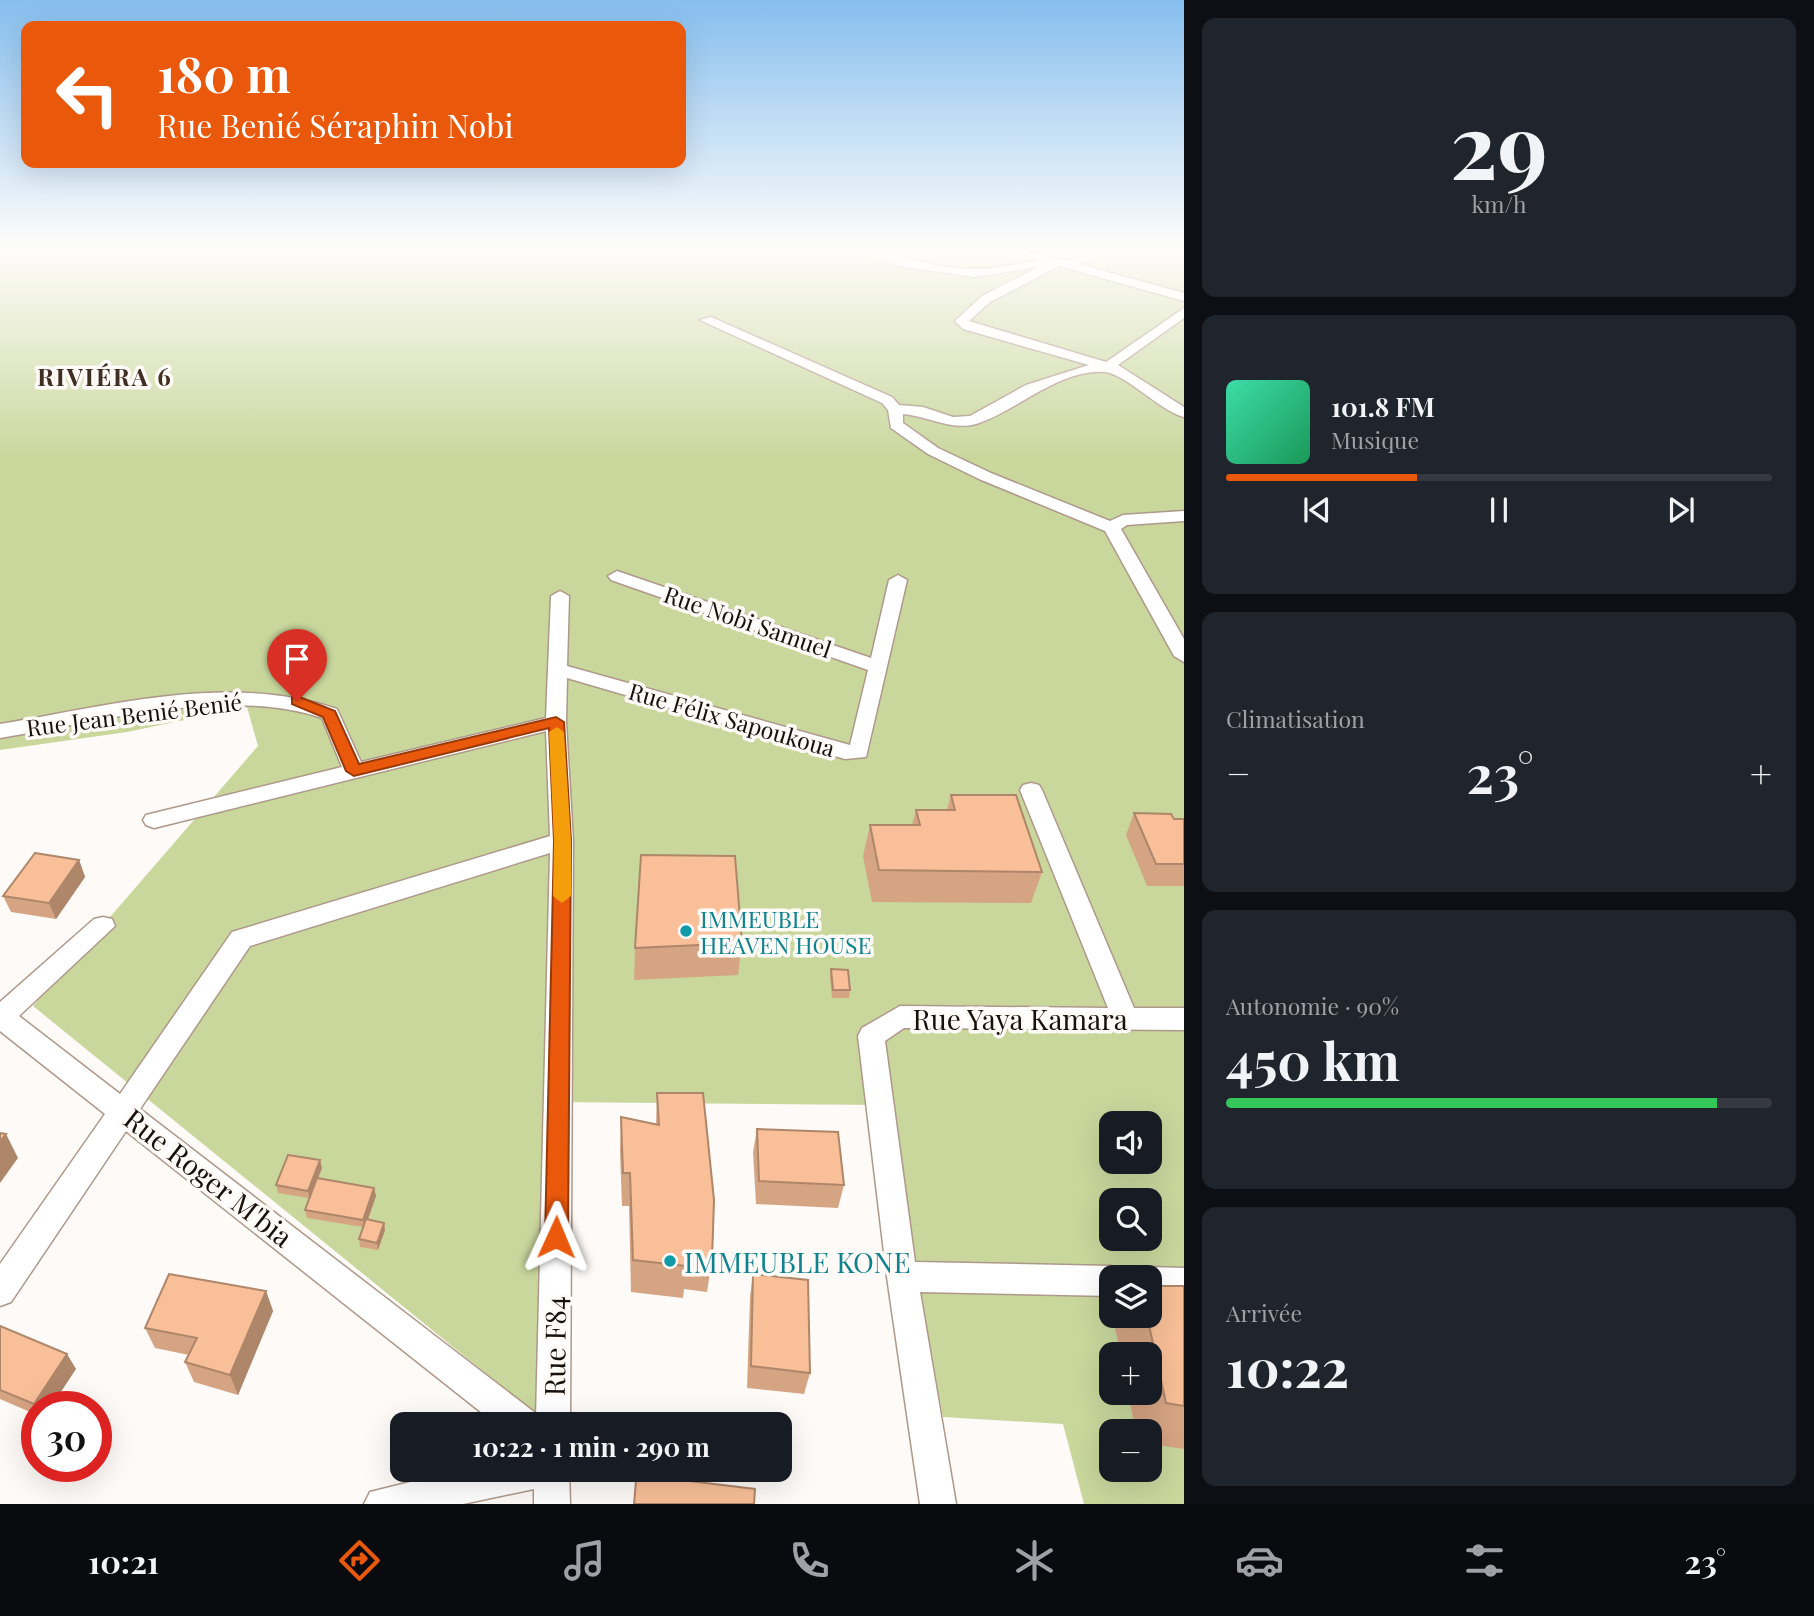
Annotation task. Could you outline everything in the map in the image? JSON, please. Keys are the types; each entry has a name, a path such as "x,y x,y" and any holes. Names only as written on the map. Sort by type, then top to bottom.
{"street":[{"path":"706,320 887,400 895,409 896,425 933,451 985,476 1112,528 1184,656"},
{"path":"962,320 1111,368 1184,413"},
{"path":"1111,368 1116,358 1154,336 1174,320"},
{"path":"895,409 923,411 952,421 973,420 1031,388 1088,369 1111,368"},
{"path":"1112,528 1123,520 1184,516"},
{"name":"Rue Nobi Samuel","path":"617,576 878,667"},
{"name":"Rue Félix Sapoukoua","path":"558,669 845,752 859,752 898,580"},
{"name":"Rue F84","path":"553,1412 562,841 556,722 560,596"},
{"name":"Rue Jean Benié Benié","path":"0,730 211,701 297,701 330,714 354,771"},
{"path":"154,820 556,722"},
{"path":"1031,790 1125,1018"},
{"path":"2,1285 241,939 562,841"},
{"name":"Rue Roger M'bia","path":"103,926 1,1017 123,1109 507,1412"},
{"name":"Rue Yaya Kamara","path":"938,1504 902,1277 871,1036 900,1017 1184,1019"},
{"path":"902,1277 1099,1281"},
{"path":"1162,1282 1184,1283"},
{"path":"382,1504 484,1482"},
{"path":"552,1482 552,1504"}],"green space":[{"path":"0,320 1184,320 1184,1504 1084,1504 1063,1424 943,1417 882,1105 553,1102 555,1412 533,1412 33,1006 258,746 247,707 127,732 0,750"}],"building":[{"path":"951,795 1016,795 1042,872 879,870 870,825 920,825 916,810 955,810"},
{"path":"1134,813 1171,814 1174,819 1184,819 1184,864 1156,864"},
{"path":"35,853 79,860 49,903 3,896"},
{"name":"IMMEUBLE HEAVEN HOUSE","path":"641,855 735,856 742,943 635,948"},
{"path":"831,969 848,970 850,990 833,990"},
{"path":"657,1093 703,1093 714,1200 712,1260 687,1257 686,1266 633,1260 630,1173 623,1173 621,1117 659,1125"},
{"path":"757,1129 838,1132 844,1185 759,1181"},
{"path":"288,1155 320,1160 308,1191 276,1185"},
{"path":"317,1178 374,1188 363,1220 305,1210"},
{"path":"366,1219 384,1223 377,1243 359,1239"},
{"path":"169,1274 266,1291 230,1375 185,1362 197,1338 145,1328"},
{"path":"753,1274 808,1280 810,1373 751,1366"},
{"path":"1162,1286 1184,1286 1184,1406 1166,1403 1162,1385 1162,1342 1153,1342 1150,1328 1162,1328"},
{"path":"0,1326 67,1354 43,1391 21,1391 21,1399 0,1390"},
{"path":"636,1482 698,1482 755,1489 754,1504 634,1504"}],"slow traffic":[{"path":"557,732 562,896"}],"place":[{"name":"IMMEUBLE HEAVEN HOUSE","path":"686,931"},
{"name":"IMMEUBLE KONE","path":"670,1261"}],"district":[{"name":"RIVIÉRA 6","path":"105,376"}],"route":[{"path":"297,701 316,706 330,714 354,771 556,722 562,841 556,1237"}]}
